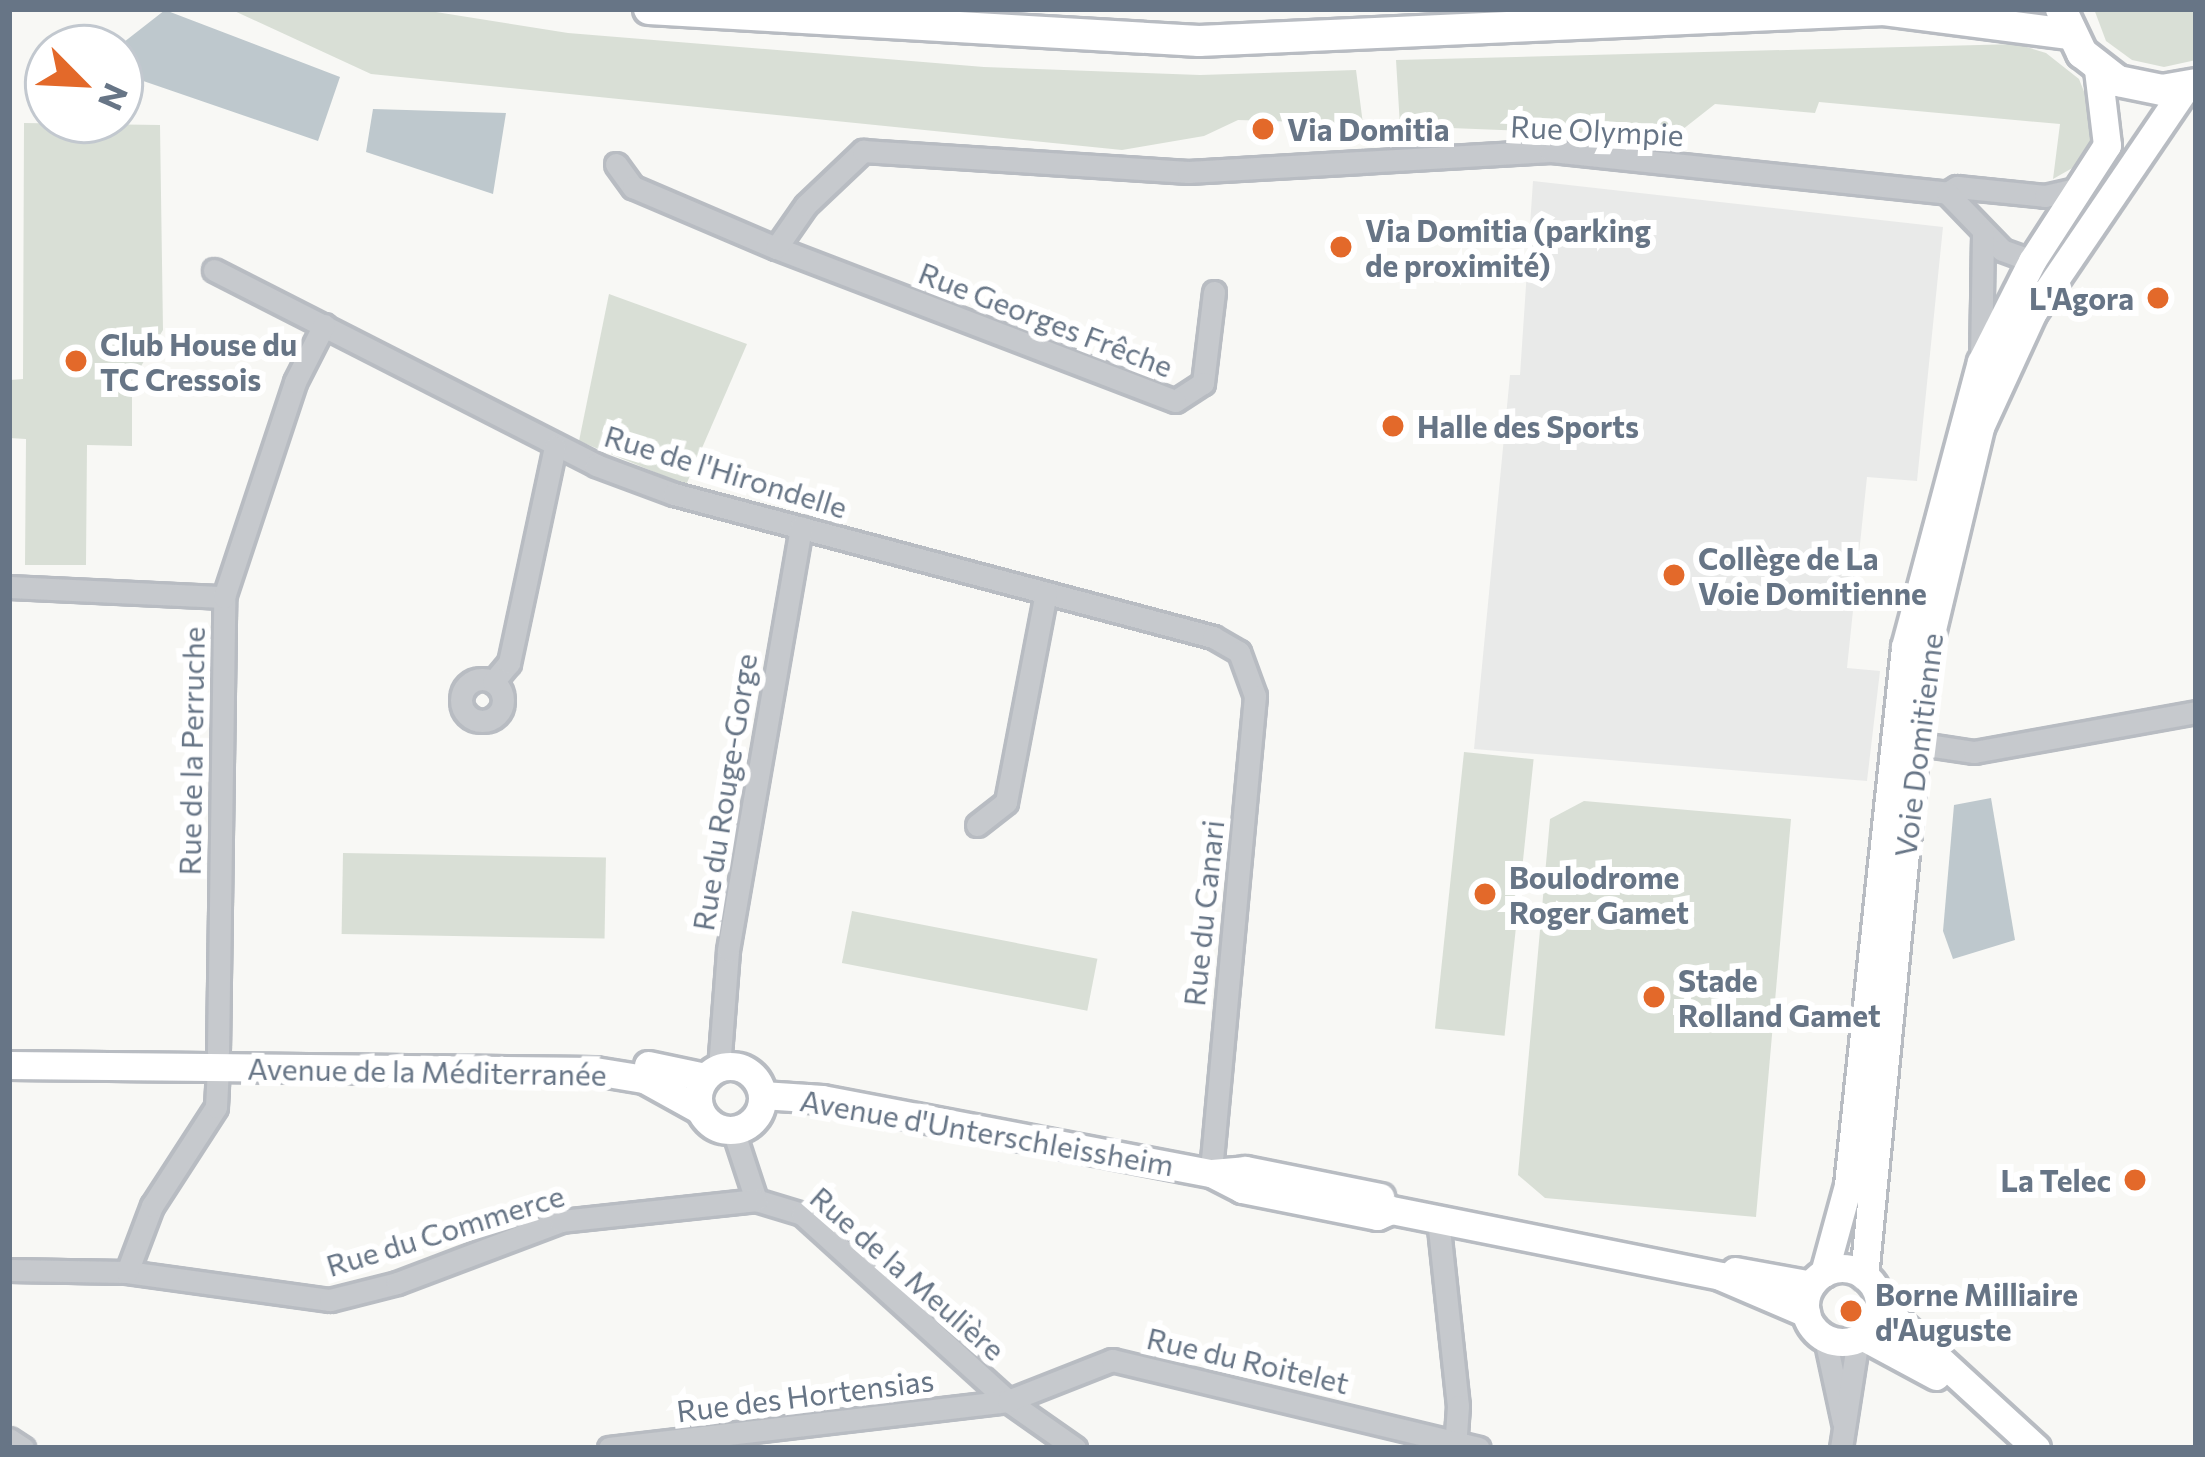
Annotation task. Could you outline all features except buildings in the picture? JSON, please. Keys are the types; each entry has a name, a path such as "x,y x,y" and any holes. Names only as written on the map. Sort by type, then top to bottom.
{"main road":[{"path":"649,9 1199,41 1885,9 2065,21 2098,69 2139,88 2190,86"}],"street":[{"name":"Voie Domitienne","path":"1813,1290 1848,1185 1905,647 1981,362 2032,261 2110,131 2098,69"},
{"name":"Voie Domitienne","path":"1864,1276 1923,667 1980,427 2017,340 2190,86"},
{"name":"Rue Olympie","path":"776,248 806,205 863,151 1188,172 1550,151 1947,193 1958,187 2045,196 2079,188"},
{"name":"Rue Georges Frêche","path":"616,164 633,187 776,248 1175,401 1203,383 1214,292"},
{"path":"1947,193 1983,233 2032,261 2081,243"},
{"path":"1981,362 1983,233"},
{"name":"Rue de l'Hirondelle","path":"214,270 555,446 674,494 1213,637 1246,660"},
{"name":"Rue de la Perruche","path":"128,1272 152,1206 216,1107 224,598 295,382 324,326"},
{"path":"493,682 509,663 555,446"},
{"name":"Rue du Rouge-Gorge","path":"712,1072 733,917 802,527"},
{"path":"9,587 224,598"},
{"path":"977,825 1006,802 1046,593"},
{"name":"Rue du Canari","path":"1211,1173 1255,696 1246,660"},
{"path":"1914,743 1974,752 2196,712"},
{"name":"Avenue de la Méditerranée","path":"9,1047 218,1060 595,1071 644,1079 700,1110"},
{"name":"Avenue de la Méditerranée","path":"9,1065 563,1056 712,1072"},
{"path":"712,1072 750,1073 762,1095 756,1116 733,1130 713,1126 700,1110 712,1072"},
{"name":"Avenue d'Unterschleissheim","path":"762,1095 822,1099 1211,1173 1245,1170 1380,1198 1391,1210 1438,1220 1720,1276 1731,1270 1813,1290"},
{"path":"733,1130 756,1200"},
{"name":"Rue du Commerce","path":"9,1270 128,1272 330,1300 398,1283 561,1221 756,1200"},
{"name":"Rue de la Meulière","path":"756,1200 814,1223 1008,1401 1075,1448"},
{"path":"1438,1220 1456,1444"},
{"path":"1843,1422 1813,1290 1844,1269 1864,1276 1879,1304 1956,1383 2036,1448"},
{"path":"1841,1448 1860,1337 1879,1304"},
{"path":"1825,1338 1860,1337 1956,1383"},
{"name":"Rue du Roitelet","path":"1008,1401 1112,1360 1479,1448"},
{"name":"Rue des Hortensias","path":"609,1448 1008,1401"},
{"path":"9,1438 23,1448"}],"shaded area":[{"path":"230,9 417,9 568,33 984,67 1200,75 1356,70 1363,124 1238,120 1204,136 1122,150 371,74"},
{"path":"2094,9 2196,9 2196,60 2164,67 2132,60 2106,41"},
{"path":"165,10 340,77 318,141 144,81 144,26"},
{"path":"2017,44 2046,53 2079,79 2091,109 2094,134 2076,166 2053,179 2060,124 1819,102 1815,113 1715,104 1673,137 1400,126 1396,60"},
{"path":"373,109 506,113 493,194 366,152"},
{"path":"24,123 24,144 144,144 144,125 160,125 163,330 132,381 132,446 87,445 86,565 25,565 26,439 9,438 10,380 23,379"},
{"name":"Collège de La Voie Domitienne","path":"1533,181 1943,227 1917,481 1867,477 1847,668 1880,671 1867,781 1474,749 1510,375 1520,375"},
{"path":"609,294 747,344 686,485 579,441"},
{"name":"Boulodrome Roger Gamet","path":"1464,752 1534,759 1505,1036 1435,1028"},
{"path":"1991,798 2015,940 1953,959 1943,931 1954,805"},
{"name":"Stade Rolland Gamet","path":"1584,801 1791,819 1756,1217 1545,1198 1518,1175 1550,819"},
{"path":"343,853 606,858 605,939 342,934"},
{"path":"852,911 1097,959 1087,1011 842,963"}],"place":[{"name":"Via Domitia","path":"1263,129"},
{"name":"Via Domitia (parking de proximité)","path":"1341,247"},
{"name":"L'Agora","path":"2158,298"},
{"name":"Club House du TC Cressois","path":"76,361"},
{"name":"Halle des Sports","path":"1393,426"},
{"name":"Collège de La Voie Domitienne","path":"1674,575"},
{"name":"Boulodrome Roger Gamet","path":"1485,894"},
{"name":"Stade Rolland Gamet","path":"1654,997"},
{"name":"La Telec","path":"2135,1180"},
{"name":"Borne Milliaire d'Auguste","path":"1851,1311"}]}
